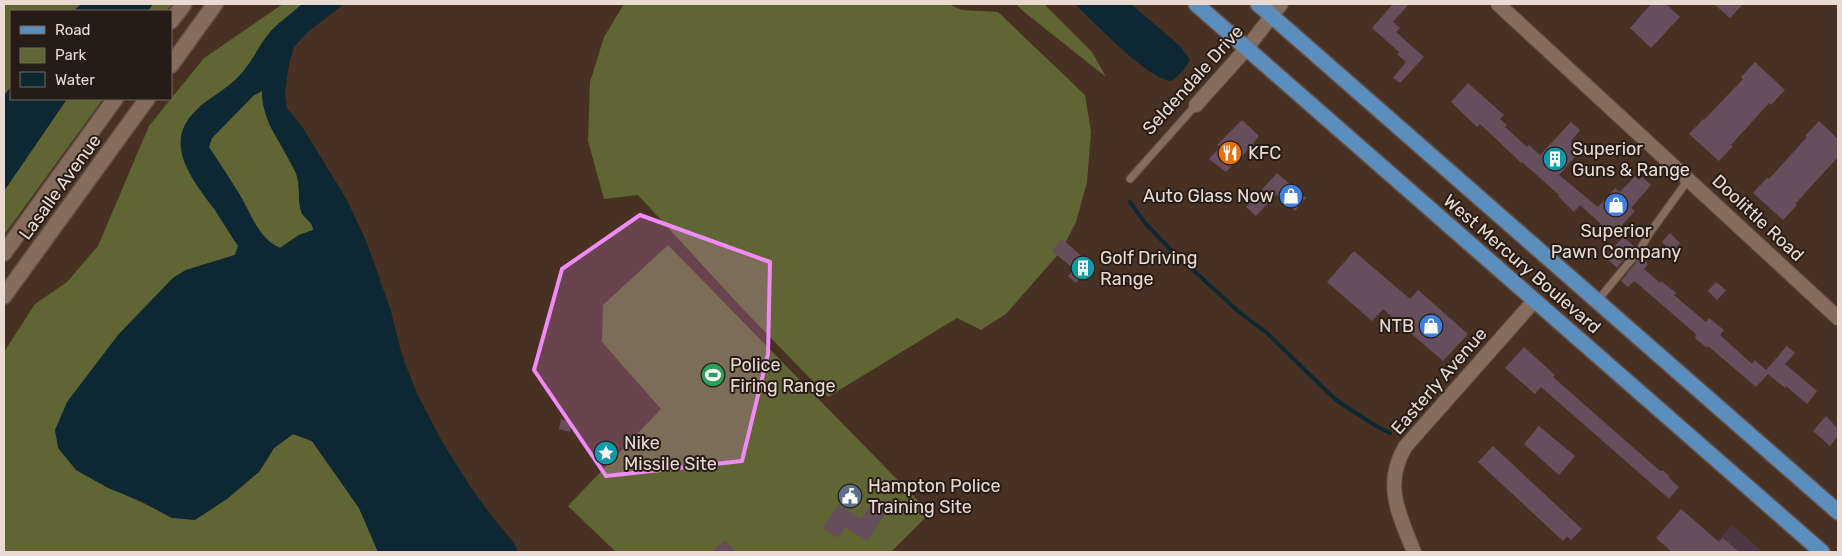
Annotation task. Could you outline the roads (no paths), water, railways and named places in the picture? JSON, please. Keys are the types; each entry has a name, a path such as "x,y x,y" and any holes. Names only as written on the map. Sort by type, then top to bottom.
{"main road":[{"path":"172,20 184,4"},
{"path":"172,63 215,4"},
{"name":"West Mercury Boulevard","path":"1196,4 1822,552"},
{"name":"West Mercury Boulevard","path":"1258,4 1838,512"},
{"name":"Lasalle Avenue","path":"4,253 114,100"},
{"name":"Lasalle Avenue","path":"4,296 145,100"}],"street":[{"name":"Seldendale Drive","path":"1196,105 1247,48 1281,4"},
{"name":"Doolittle Road","path":"1498,4 1838,318"},
{"name":"Easterly Avenue","path":"1414,552 1402,522 1394,493 1394,477 1397,463 1405,447 1534,300"}],"lane":[{"name":"Seldendale Drive","path":"1130,179 1196,105"},
{"path":"1598,300 1641,248 1688,180"}],"water":[{"path":"81,4 153,4 149,10 75,10"},
{"path":"302,4 344,4 308,32 294,47 289,64 285,93 287,108 303,128 347,200 367,243 391,311 402,355 417,394 443,443 470,486 514,543 518,552 378,552 359,508 312,441 293,434 274,448 259,472 227,499 195,520 172,518 143,502 108,488 76,470 58,448 55,430 67,402 118,335 173,278 186,270 235,255 238,246 199,189 186,165 182,153 181,140 184,128 196,111 230,85 241,74 271,31","holes":["262,91 269,123 296,173 301,211 313,227 313,230 299,235 280,248 261,233 209,147 212,138 253,96"]},
{"path":"1075,4 1131,4 1180,46 1190,60 1183,71 1172,81 1162,78 1136,61"},
{"path":"10,87 10,100 66,100 4,191 4,96"}],"waterway":[{"path":"1130,202 1145,223 1170,249 1239,312 1267,333 1336,400 1390,433"}],"place":[{"name":"KFC","path":"1230,153"},
{"name":"Superior Guns & Range","path":"1555,159"},
{"name":"Auto Glass Now","path":"1291,196"},
{"name":"Superior Pawn Company","path":"1616,205"},
{"name":"Golf Driving Range","path":"1083,268"},
{"name":"NTB","path":"1431,326"},
{"name":"Police Firing Range","path":"713,375"},
{"name":"Nike Missile Site","path":"606,453"},
{"name":"Hampton Police Training Site","path":"850,496"}]}
